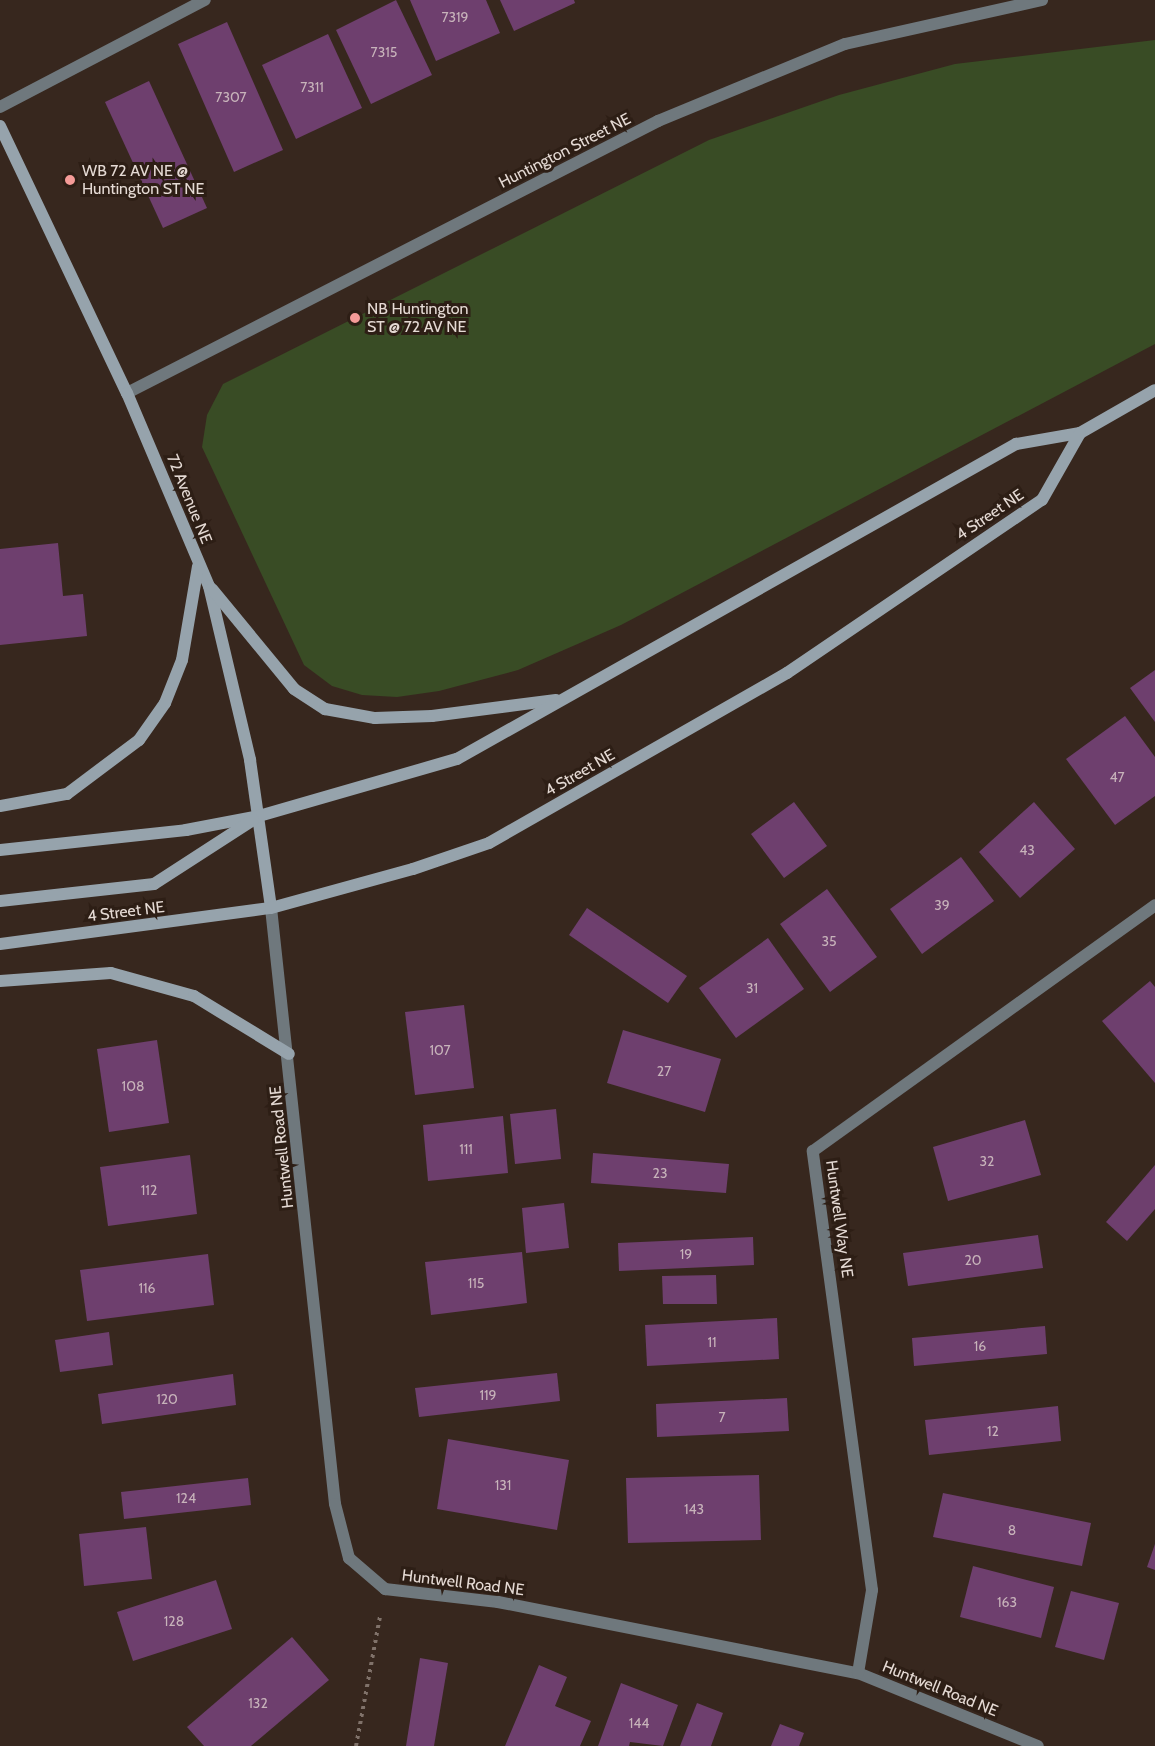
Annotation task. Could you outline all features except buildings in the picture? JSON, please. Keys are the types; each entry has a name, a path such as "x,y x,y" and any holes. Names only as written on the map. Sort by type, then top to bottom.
{"main road":[{"name":"72 Avenue NE","path":"0,126 127,393 198,566 209,586 250,760 272,908"},
{"path":"0,849 186,830 259,816 457,759 1016,444 1080,433 1155,390"},
{"name":"4 Street NE","path":"0,944 272,908 413,870 489,843 788,673 1042,500 1080,433"},
{"path":"0,806 67,794 139,740 165,703 182,660 198,566"},
{"path":"209,586 294,689 325,709 375,718 432,716 565,698"},
{"path":"0,901 154,884 259,816"},
{"path":"0,981 111,974 194,996 289,1054"}],"street":[{"path":"0,107 205,0"},
{"name":"Huntington Street NE","path":"127,393 658,122 845,44 1042,0"},
{"name":"Huntwell Way NE","path":"858,1673 872,1590 813,1151 1155,905"},
{"name":"Huntwell Road NE","path":"272,908 335,1503 349,1558 385,1589 498,1602 858,1673 1038,1746"}],"path":[{"path":"356,1746 385,1589"}],"green space":[{"path":"1155,40 1155,344 621,625 518,670 439,691 397,697 362,695 332,686 304,665 202,447 207,415 223,384 709,140 839,95 955,64"}],"place":[{"name":"WB 72 AV NE @ Huntington ST NE","path":"70,180"},
{"name":"NB Huntington ST @ 72 AV NE","path":"355,318"}]}
